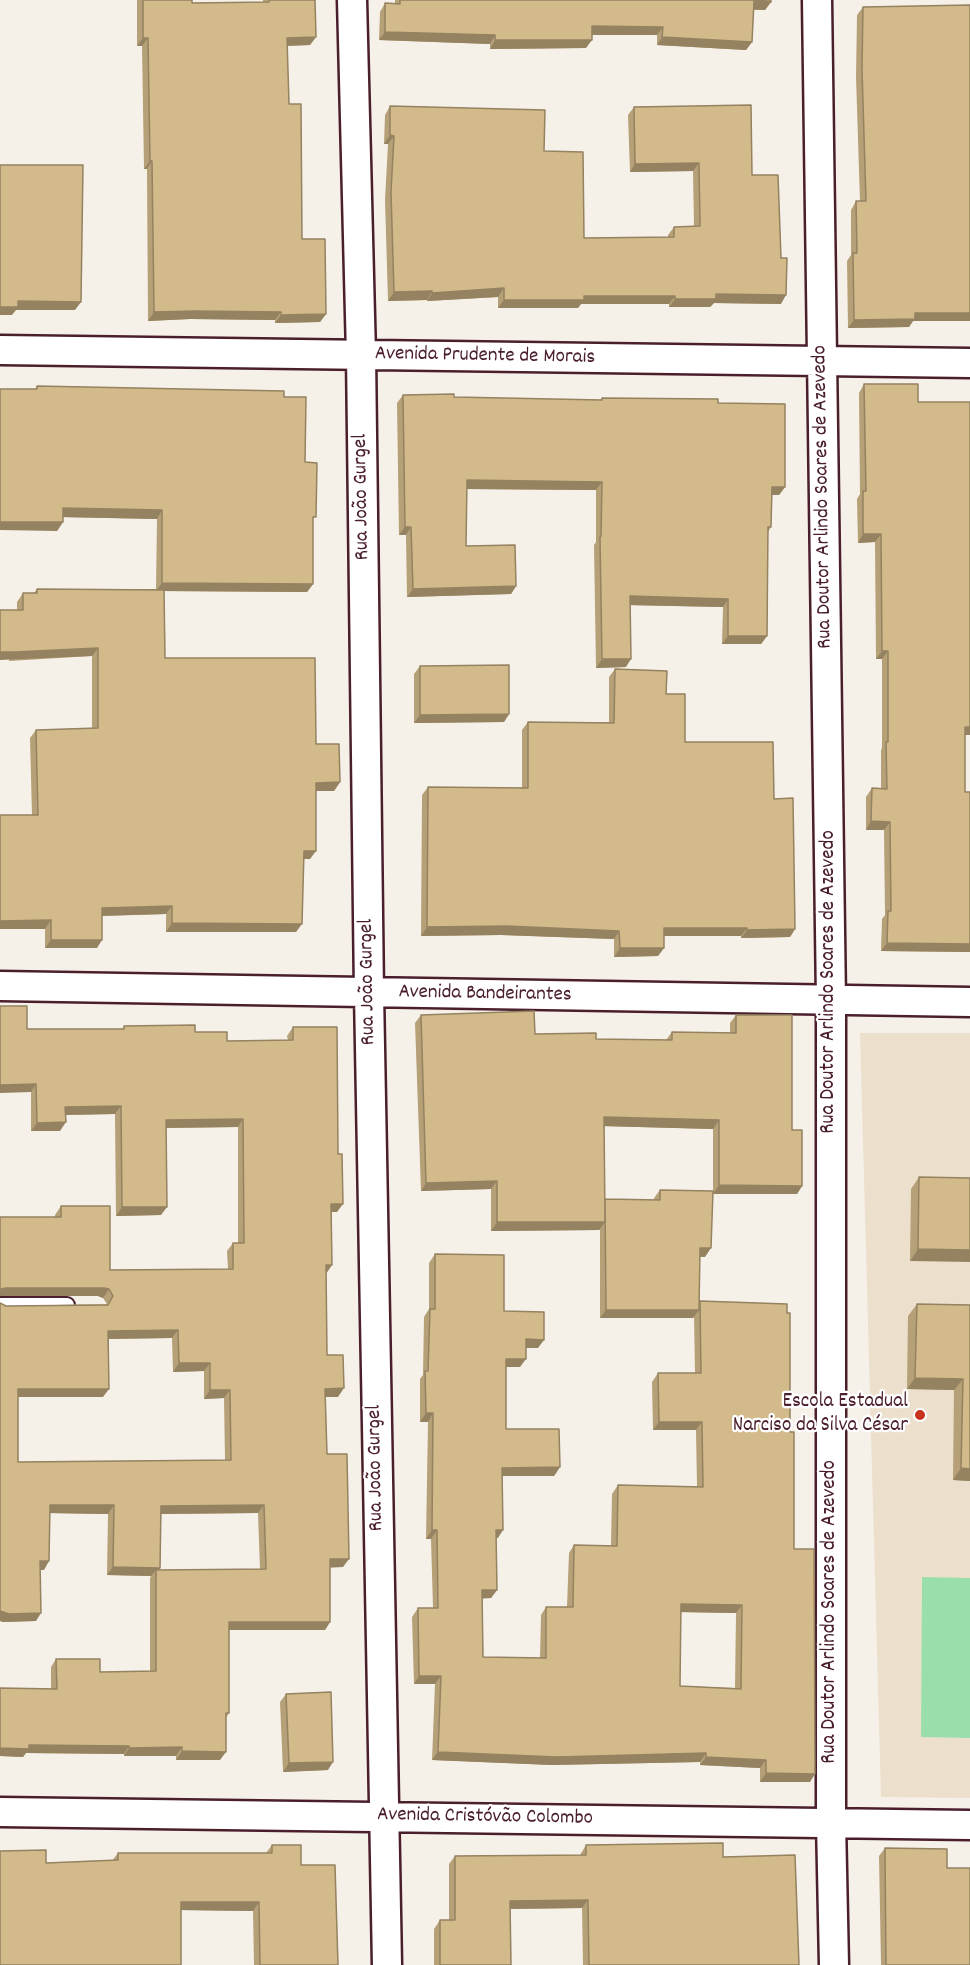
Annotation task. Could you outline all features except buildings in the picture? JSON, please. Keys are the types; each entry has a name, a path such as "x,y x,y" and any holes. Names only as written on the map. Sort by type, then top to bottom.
{"street":[{"name":"Rua João Gurgel","path":"352,0 361,355 369,993 387,1965"},
{"name":"Rua Doutor Arlindo Soares de Azevedo","path":"817,0 831,1000 831,1822 834,1965"},
{"name":"Avenida Prudente de Morais","path":"0,350 970,363"},
{"name":"Avenida Bandeirantes","path":"0,987 970,1002"},
{"name":"Avenida Cristóvão Colombo","path":"0,1812 970,1825"}],"lane":[{"path":"0,1305 76,1305"}],"shaded area":[{"name":"Escola Estadual Narciso da Silva César","path":"860,1033 970,1033 970,1798 881,1797"}],"green space":[{"path":"922,1577 970,1578 970,1738 921,1737"}],"place":[{"name":"Escola Estadual Narciso da Silva César","path":"920,1415"}]}
